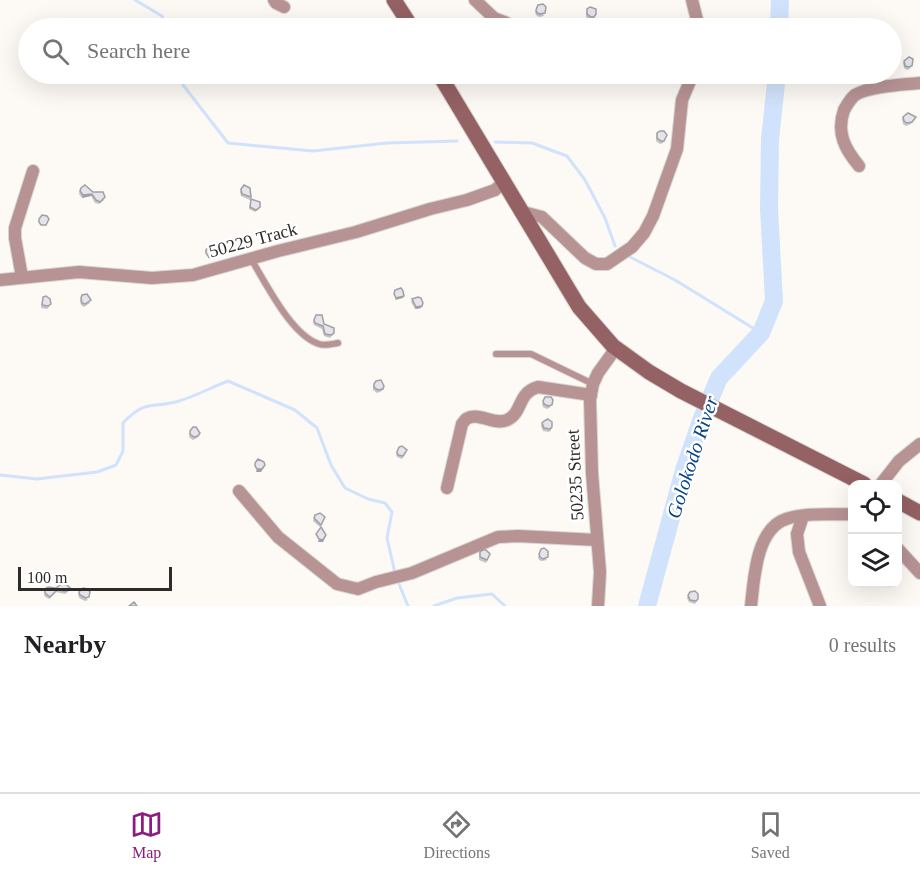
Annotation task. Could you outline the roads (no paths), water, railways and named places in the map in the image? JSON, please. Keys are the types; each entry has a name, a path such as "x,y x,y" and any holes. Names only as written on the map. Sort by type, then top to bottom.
{"street":[{"path":"394,0 406,18"},
{"path":"475,0 494,18"},
{"path":"692,0 696,18"},
{"path":"859,166 847,150 841,136 841,125 848,102 855,95 868,90 920,83"},
{"path":"445,84 579,307 616,348 649,372 681,391 856,480"},
{"path":"523,212 542,218 585,258 596,264 607,264 626,251 644,233 653,216 677,149 682,100 689,84"},
{"path":"22,278 15,228 33,171"},
{"name":"50229 Track","path":"0,280 79,272 152,278 193,275 357,232 484,195 495,190 505,181"},
{"path":"447,488 462,424 466,419 477,416 498,422 507,420 513,416 525,394 538,387 592,389 598,373 616,348"},
{"name":"50235 Street","path":"592,389 592,473 600,572 598,606"},
{"path":"884,480 898,460 920,444"},
{"path":"238,491 278,537 337,584 358,589 412,573 498,537 597,540"},
{"path":"902,504 920,513"},
{"path":"751,606 755,569 765,537 776,524 786,519 803,516 848,514"},
{"path":"803,516 797,534 799,552 820,606"},
{"path":"902,554 920,573"}],"lane":[{"path":"250,259 295,327 319,344 338,343"},
{"path":"496,354 522,353 538,356 592,389"}],"waterway":[{"path":"135,0 163,18"},
{"name":"Golokodo River","path":"779,18 780,0"},
{"path":"183,84 228,143 313,151 387,143 457,141"},
{"name":"Golokodo River","path":"647,606 684,470 702,418 719,378 761,333 774,301 769,208 770,139 776,84"},
{"path":"495,142 532,143 567,156 585,180 605,218 615,246"},
{"path":"628,256 675,280 761,333"},
{"path":"0,475 37,479 97,472 116,465 123,451 123,423 131,415 144,407 192,397 228,381 295,410 317,428 331,465 345,488 368,499 385,503 392,512 387,538 395,573"},
{"path":"399,584 408,606"},
{"path":"434,606 457,598 492,594 505,606"}]}
